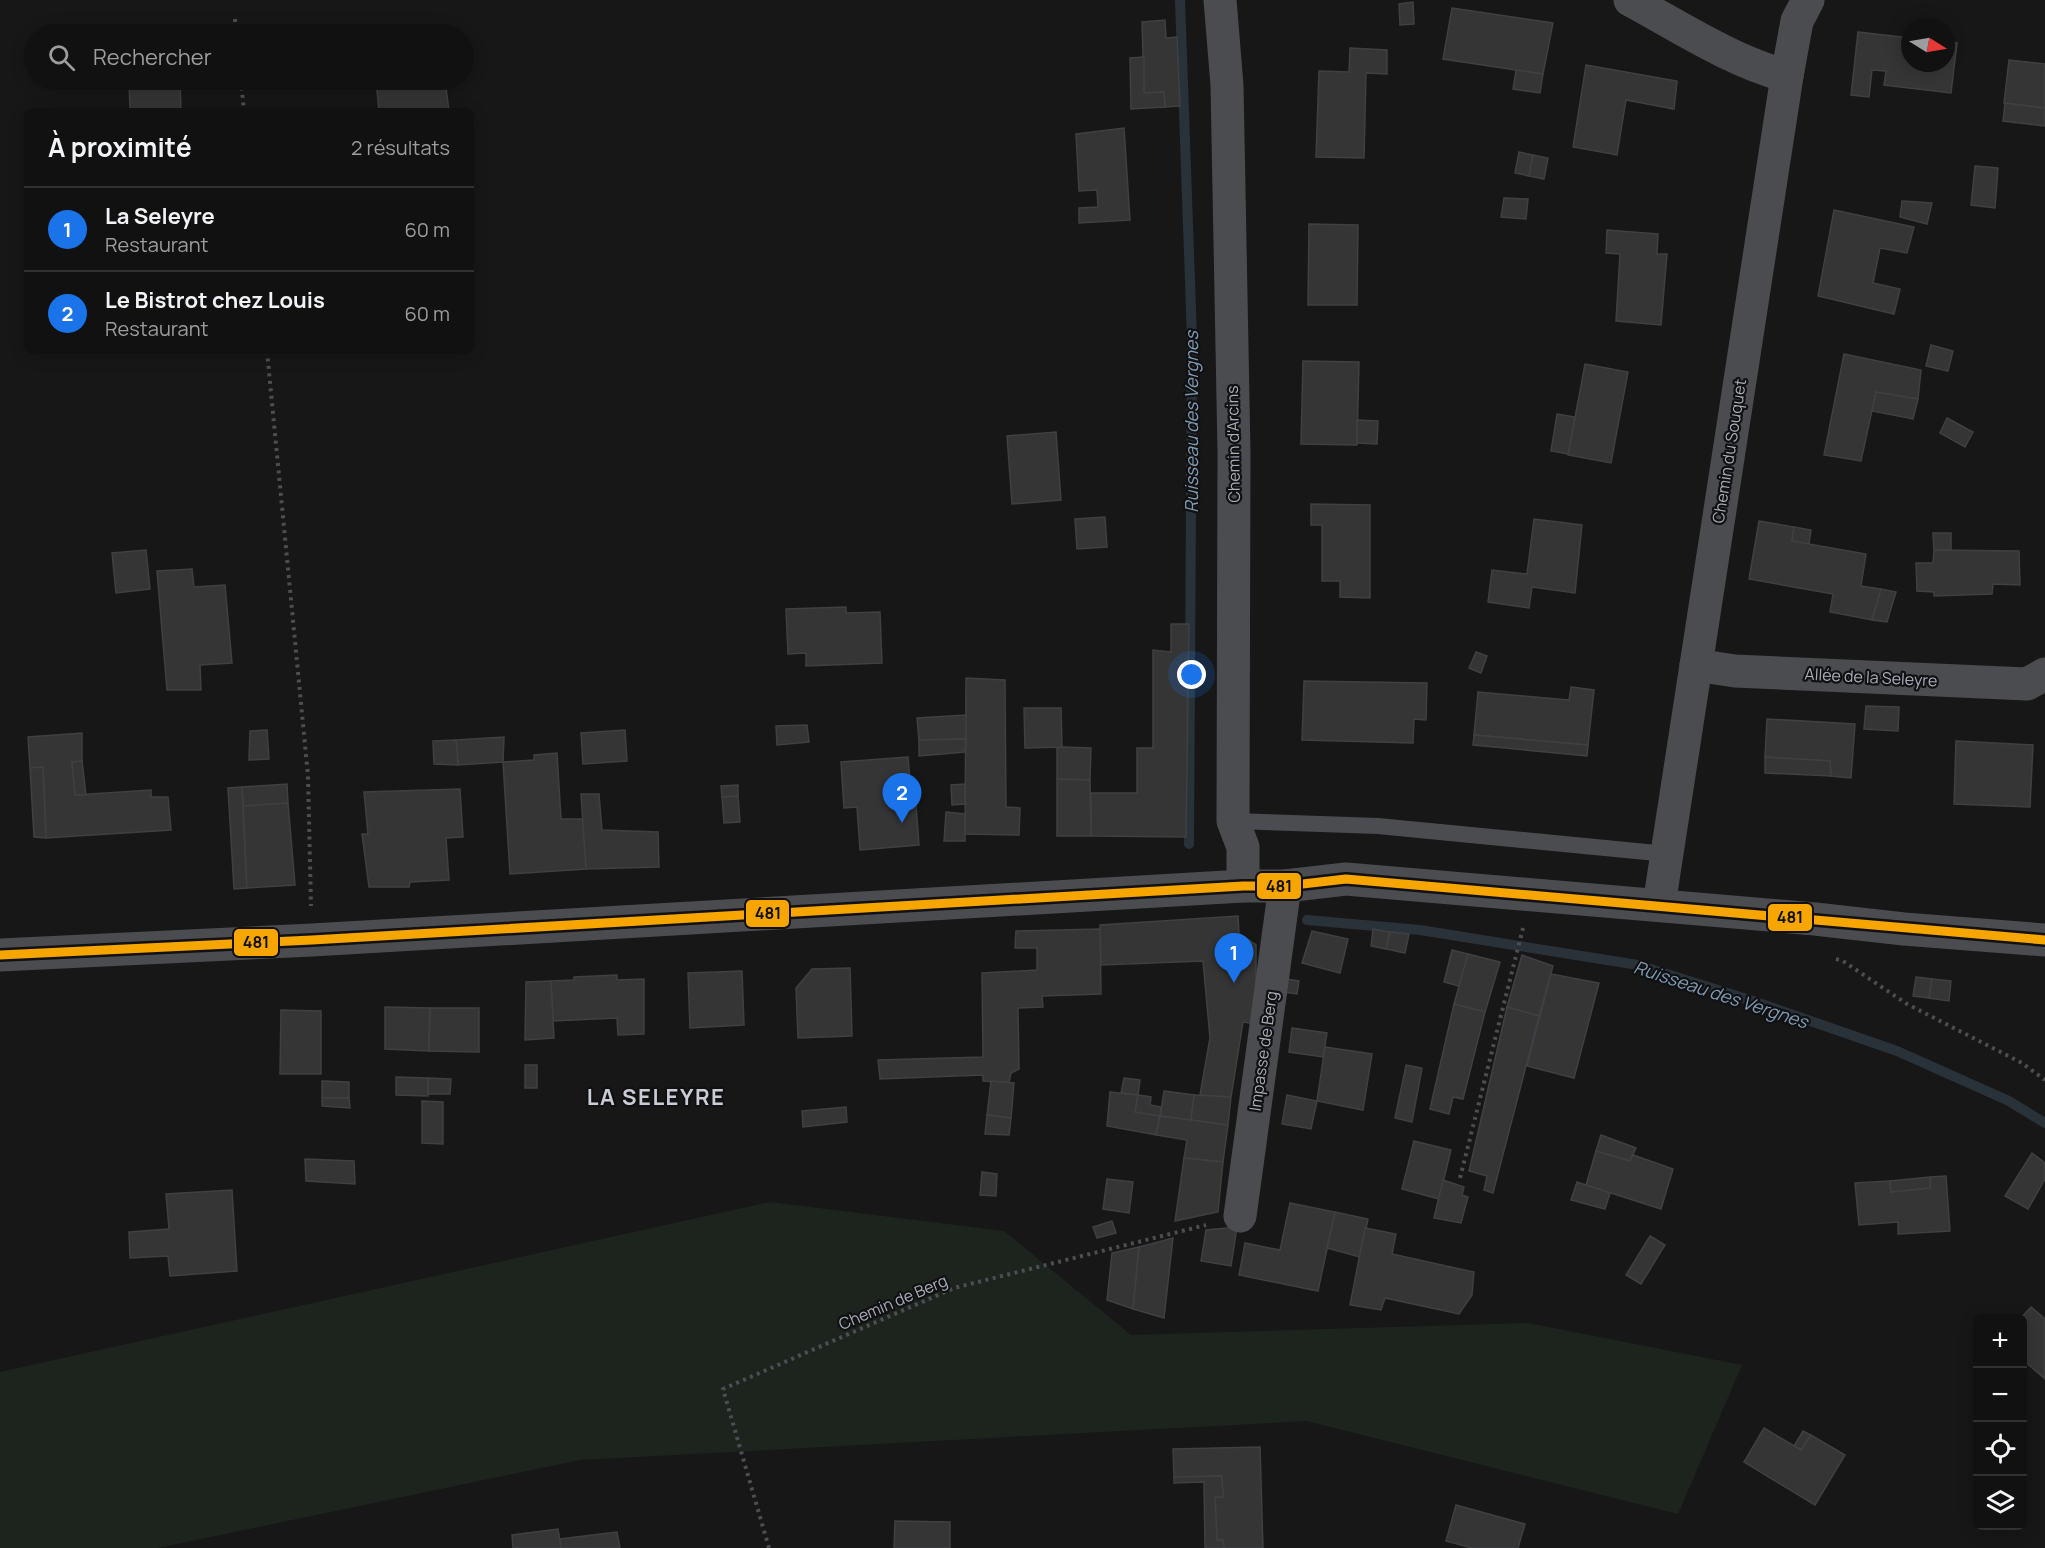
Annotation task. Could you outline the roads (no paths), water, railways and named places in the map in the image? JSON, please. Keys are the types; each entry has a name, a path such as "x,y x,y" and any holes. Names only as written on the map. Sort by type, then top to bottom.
{"street":[{"name":"Chemin d'Arcins","path":"1220,0 1227,86 1234,440 1233,821 1243,848 1243,886"},
{"path":"1630,0 1714,46 1787,76"},
{"name":"Chemin du Souquet","path":"1659,905 1787,76 1797,21 1808,0"},
{"name":"Allée de la Seleyre","path":"1696,665 1735,671 2027,684 2045,674"},
{"path":"0,955 312,940 1243,886 1285,886 1346,879 2045,940"},
{"name":"Impasse de Berg","path":"1239,1216 1285,886"}],"lane":[{"path":"1233,821 1378,826 1667,854"}],"waterway":[{"name":"Ruisseau des Vergnes","path":"1180,0 1192,338 1189,844"},
{"name":"Ruisseau des Vergnes","path":"1307,920 1420,930 1638,965 1753,1001 1897,1051 2009,1101 2045,1123"}],"place":[{"name":"Le Bistrot chez Louis","path":"902,823"},
{"name":"La Seleyre","path":"1234,983"}],"district":[{"name":"LA SELEYRE","path":"656,1097"}]}
